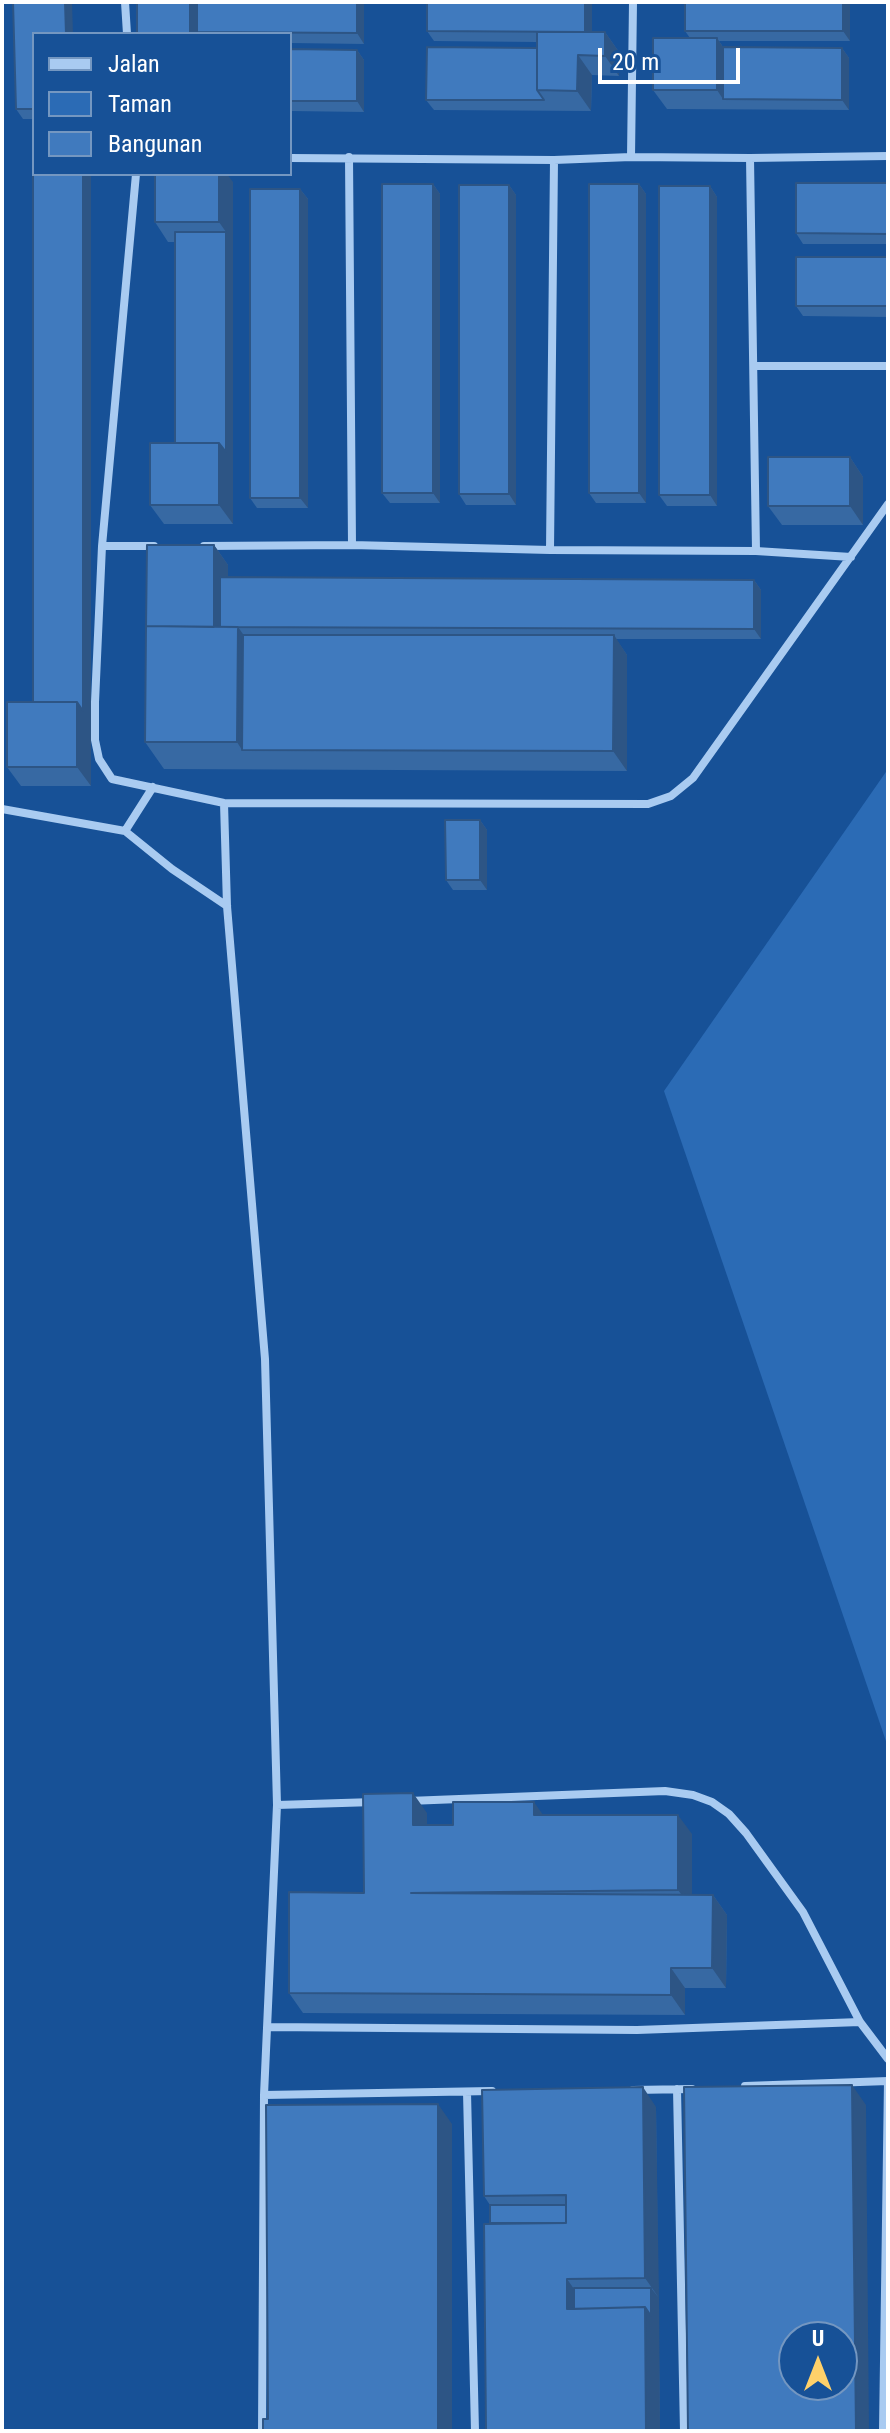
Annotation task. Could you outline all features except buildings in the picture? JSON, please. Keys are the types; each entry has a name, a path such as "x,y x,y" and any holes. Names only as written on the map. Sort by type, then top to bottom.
{"street":[{"path":"125,2 127,32"},
{"path":"631,157 633,2"},
{"path":"292,158 554,160 888,156"},
{"path":"349,157 352,545"},
{"path":"750,158 756,551"},
{"path":"550,550 554,160"},
{"path":"136,176 102,546 95,740 99,759 112,779 224,803 648,804 671,796 693,778 888,504"},
{"path":"754,366 888,366"},
{"path":"102,546 165,546"},
{"path":"196,546 756,551 851,557"},
{"path":"125,831 153,787"},
{"path":"224,803 227,906 265,1359 277,1805 264,2095 262,2431"},
{"path":"2,809 125,831 172,869 227,906"},
{"path":"401,1801 665,1791 693,1795 712,1802 729,1814 746,1833 803,1912 860,2022 888,2059"},
{"path":"277,1805 386,1801"},
{"path":"267,2027 637,2030 860,2022"},
{"path":"737,2087 888,2081 883,2431"},
{"path":"621,2090 707,2088"},
{"path":"677,2089 684,2431"},
{"path":"264,2095 498,2091"},
{"path":"467,2092 475,2431"}],"green space":[{"path":"888,769 888,1747 664,1091"}]}
